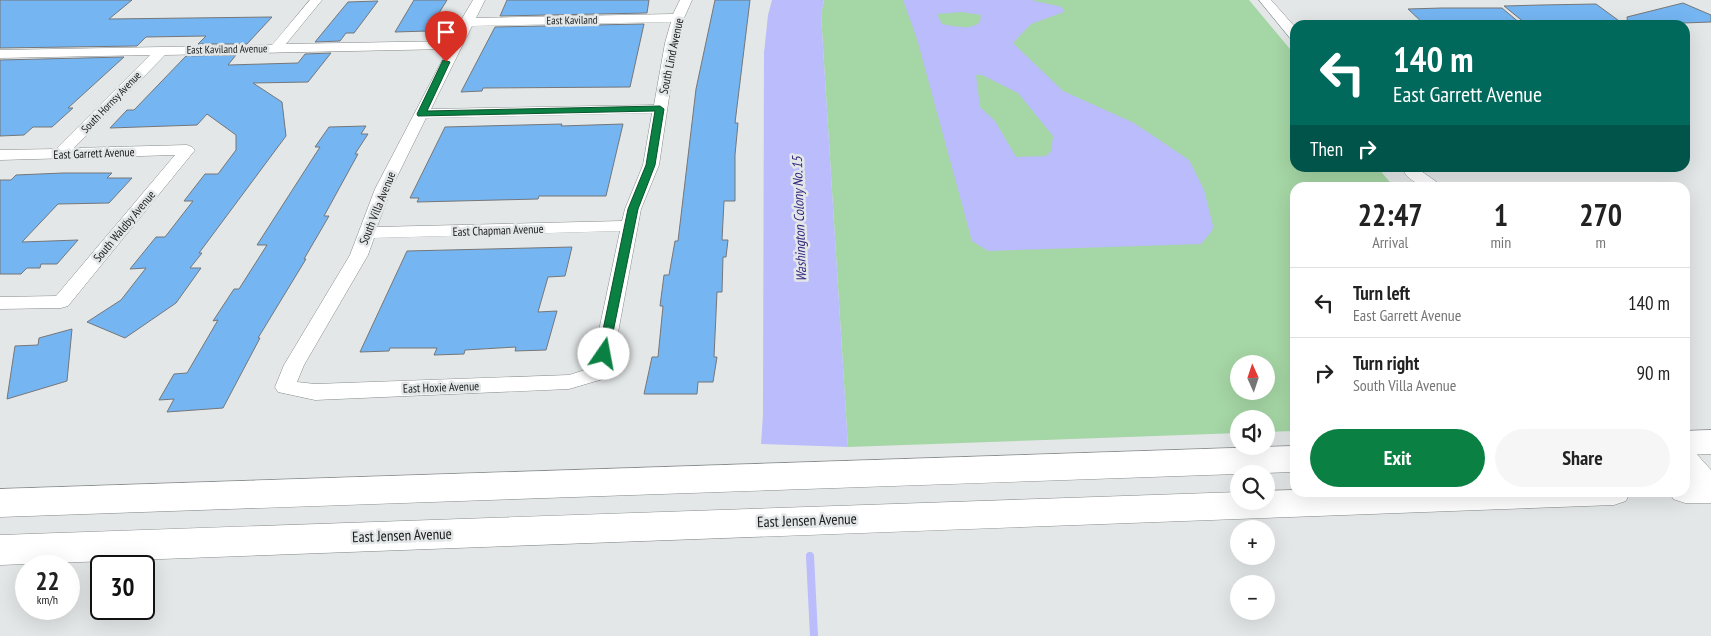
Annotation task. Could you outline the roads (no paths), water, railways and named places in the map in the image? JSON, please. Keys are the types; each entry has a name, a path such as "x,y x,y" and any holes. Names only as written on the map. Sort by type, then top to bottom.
{"main road":[{"path":"1690,443 1711,442"},
{"path":"0,503 628,480 1290,459"},
{"path":"1690,490 1711,490"},
{"name":"East Jensen Avenue","path":"0,550 1475,497"}],"street":[{"path":"275,49 316,0"},
{"name":"South Villa Avenue","path":"285,387 294,365 359,255 382,189 466,22 479,0"},
{"name":"South Lind Avenue","path":"596,374 604,354 633,209 651,165 671,44 678,18 686,0"},
{"path":"1265,0 1290,29"},
{"name":"East Kaviland","path":"466,22 678,18"},
{"name":"East Kaviland Avenue","path":"0,54 455,45"},
{"name":"South Hornsy Avenue","path":"60,154 161,51"},
{"path":"421,114 660,109"},
{"name":"East Garrett Avenue","path":"0,155 187,150"},
{"name":"South Waldby Avenue","path":"61,302 187,150"},
{"name":"East Chapman Avenue","path":"366,233 630,226"},
{"path":"0,303 61,302"},
{"name":"East Hoxie Avenue","path":"285,387 315,392 569,382 596,374"},
{"path":"1690,462 1711,485"}],"water":[{"path":"772,0 824,0 821,15 848,447 761,444 763,415 764,53 768,15"},
{"path":"903,0 1031,0 1062,7 1064,12 1031,24 1013,43 1063,91 1134,123 1189,160 1204,190 1213,226 1212,231 1201,244 988,251 972,241 917,39","holes":["962,12 981,15 980,22 967,27 952,26 942,24 937,14","976,75 982,75 1018,93 1053,136 1051,151 1046,156 1016,157 995,121 980,107"]}],"waterway":[{"name":"Washington Colony No. 15","path":"810,556 814,636"}]}
